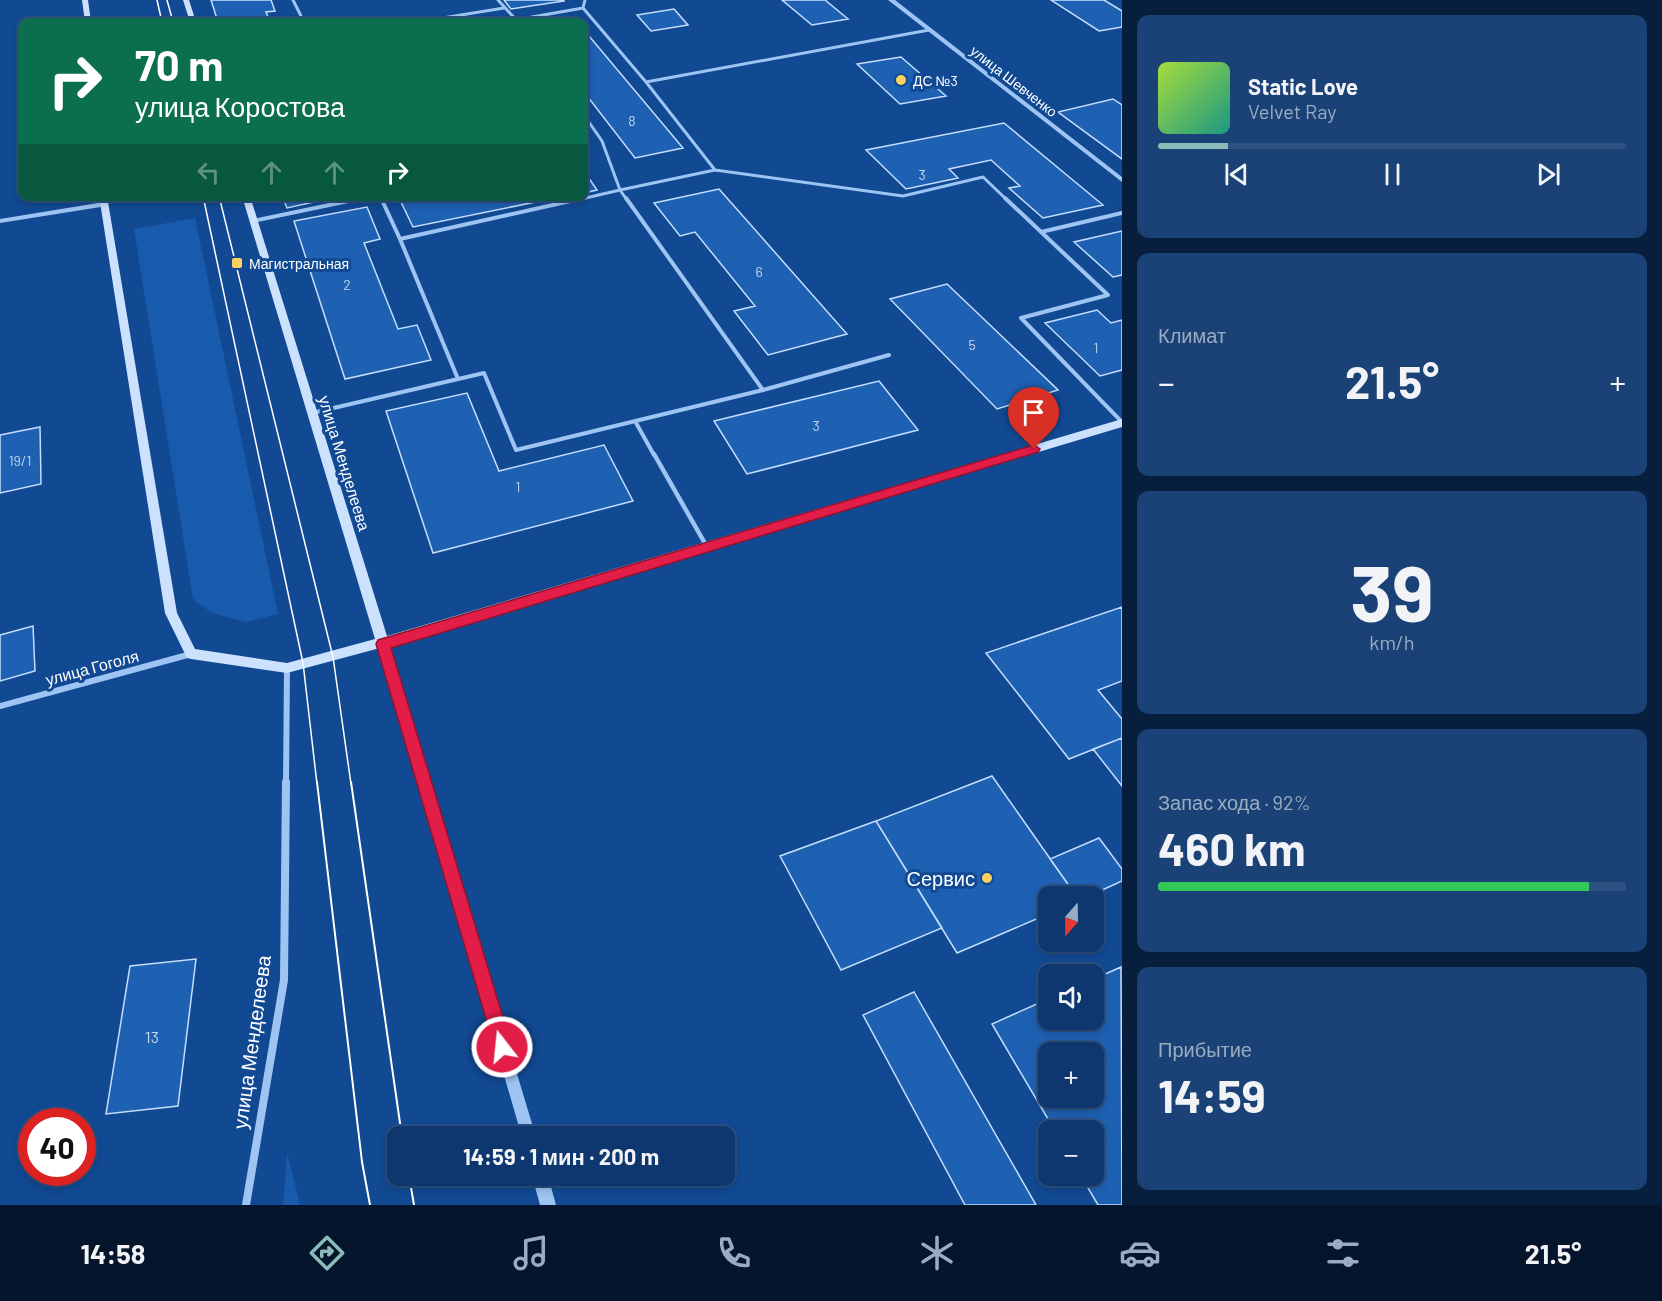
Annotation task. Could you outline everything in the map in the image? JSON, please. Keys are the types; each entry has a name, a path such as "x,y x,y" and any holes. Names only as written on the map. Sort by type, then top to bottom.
{"main road":[{"path":"85,0 87,18"},
{"path":"186,0 192,18"},
{"path":"104,201 171,613 190,654 287,668 383,644 1122,422"},
{"name":"улица Менделеева","path":"247,201 383,644"}],"street":[{"name":"улица Шевченко","path":"890,0 1122,181"},
{"name":"улица Шевченко","path":"890,0 1122,181"},
{"path":"0,221 99,201"},
{"path":"383,644 526,1126"},
{"name":"улица Гоголя","path":"0,706 190,654"},
{"name":"улица Менделеева","path":"246,1205 284,980 287,668"},
{"path":"543,1186 548,1205"}],"lane":[{"path":"293,0 302,18"},
{"path":"498,0 513,18"},
{"path":"583,8 585,0"},
{"path":"443,18 504,8"},
{"path":"531,18 583,8"},
{"path":"583,8 646,82 715,170"},
{"path":"646,82 930,30"},
{"path":"588,120 602,141 620,190 763,390"},
{"path":"588,197 715,170 903,196 983,177 1108,295 1021,318 1122,422"},
{"path":"253,221 349,201"},
{"path":"382,201 458,379"},
{"path":"400,239 571,201"},
{"path":"1041,232 1122,213"},
{"path":"312,413 484,373 516,450 763,390 889,355"},
{"path":"636,422 707,547"}],"shaded area":[{"path":"195,218 278,614 246,622 212,613 193,599 134,229"},
{"path":"287,1152 300,1205 283,1205"}],"building":[{"path":"211,0 271,0 275,11 266,12 268,18 217,18"},
{"path":"504,0 563,0 564,1 511,9"},
{"path":"782,0 825,0 848,19 812,25"},
{"path":"1051,0 1104,0 1122,11 1122,27 1099,31"},
{"path":"674,9 688,25 651,31 637,15"},
{"path":"588,35 683,148 635,158 588,97"},
{"name":"ДС №3","path":"901,57 946,96 900,104 857,64"},
{"path":"1113,99 1122,105 1122,159 1058,112"},
{"path":"1004,123 1103,205 1043,218 1009,188 1020,186 991,160 949,169 958,178 906,189 866,150"},
{"path":"588,177 597,190 588,192"},
{"path":"719,189 847,334 768,355 734,311 755,306 695,232 680,236 654,203"},
{"path":"284,201 314,202 287,208"},
{"path":"405,201 540,201 413,227 401,202"},
{"path":"367,207 380,239 364,243 398,329 417,325 431,360 345,379 294,221"},
{"path":"1122,231 1122,275 1113,277 1074,242"},
{"path":"947,284 1058,390 997,409 890,299"},
{"path":"1097,310 1111,323 1122,320 1122,370 1100,376 1045,323"},
{"path":"879,381 918,430 747,474 714,421"},
{"path":"467,393 499,471 604,445 633,501 433,553 386,411"},
{"path":"40,427 41,484 0,493 0,435"},
{"path":"1122,607 1122,681 1098,690 1122,719 1122,738 1069,759 986,653"},
{"path":"33,626 35,671 0,681 0,635"},
{"path":"1122,738 1122,786 1093,749"},
{"name":"Сервис","path":"992,776 1069,886 1038,886 1038,918 957,953 876,821"},
{"path":"876,821 942,928 841,970 780,856"},
{"path":"1099,838 1122,869 1122,881 1104,889 1104,886 1069,886 1050,859"},
{"path":"196,959 178,1106 106,1114 130,966"},
{"path":"1121,967 1122,1205 1098,1205 1087,1186 1104,1186 1104,1120 1049,1120 1041,1108 1104,1108 1104,1042 1038,1042 1038,1102 992,1024 1038,1003 1038,1030 1104,1030 1104,975"},
{"path":"914,992 1036,1205 965,1205 863,1015"}],"tram line":[{"path":"157,0 161,18"},
{"path":"167,0 172,18"},
{"path":"204,201 303,663 317,784"},
{"path":"220,201 333,657 351,784"},
{"path":"317,782 362,1162 370,1205"},
{"path":"351,782 400,1126"},
{"path":"411,1186 414,1205"}],"place":[{"name":"ДС №3","path":"901,80"},
{"name":"Магистральная","path":"237,263"},
{"name":"Сервис","path":"987,878"}],"route":[{"path":"502,1047 383,644 1034,449"}]}
